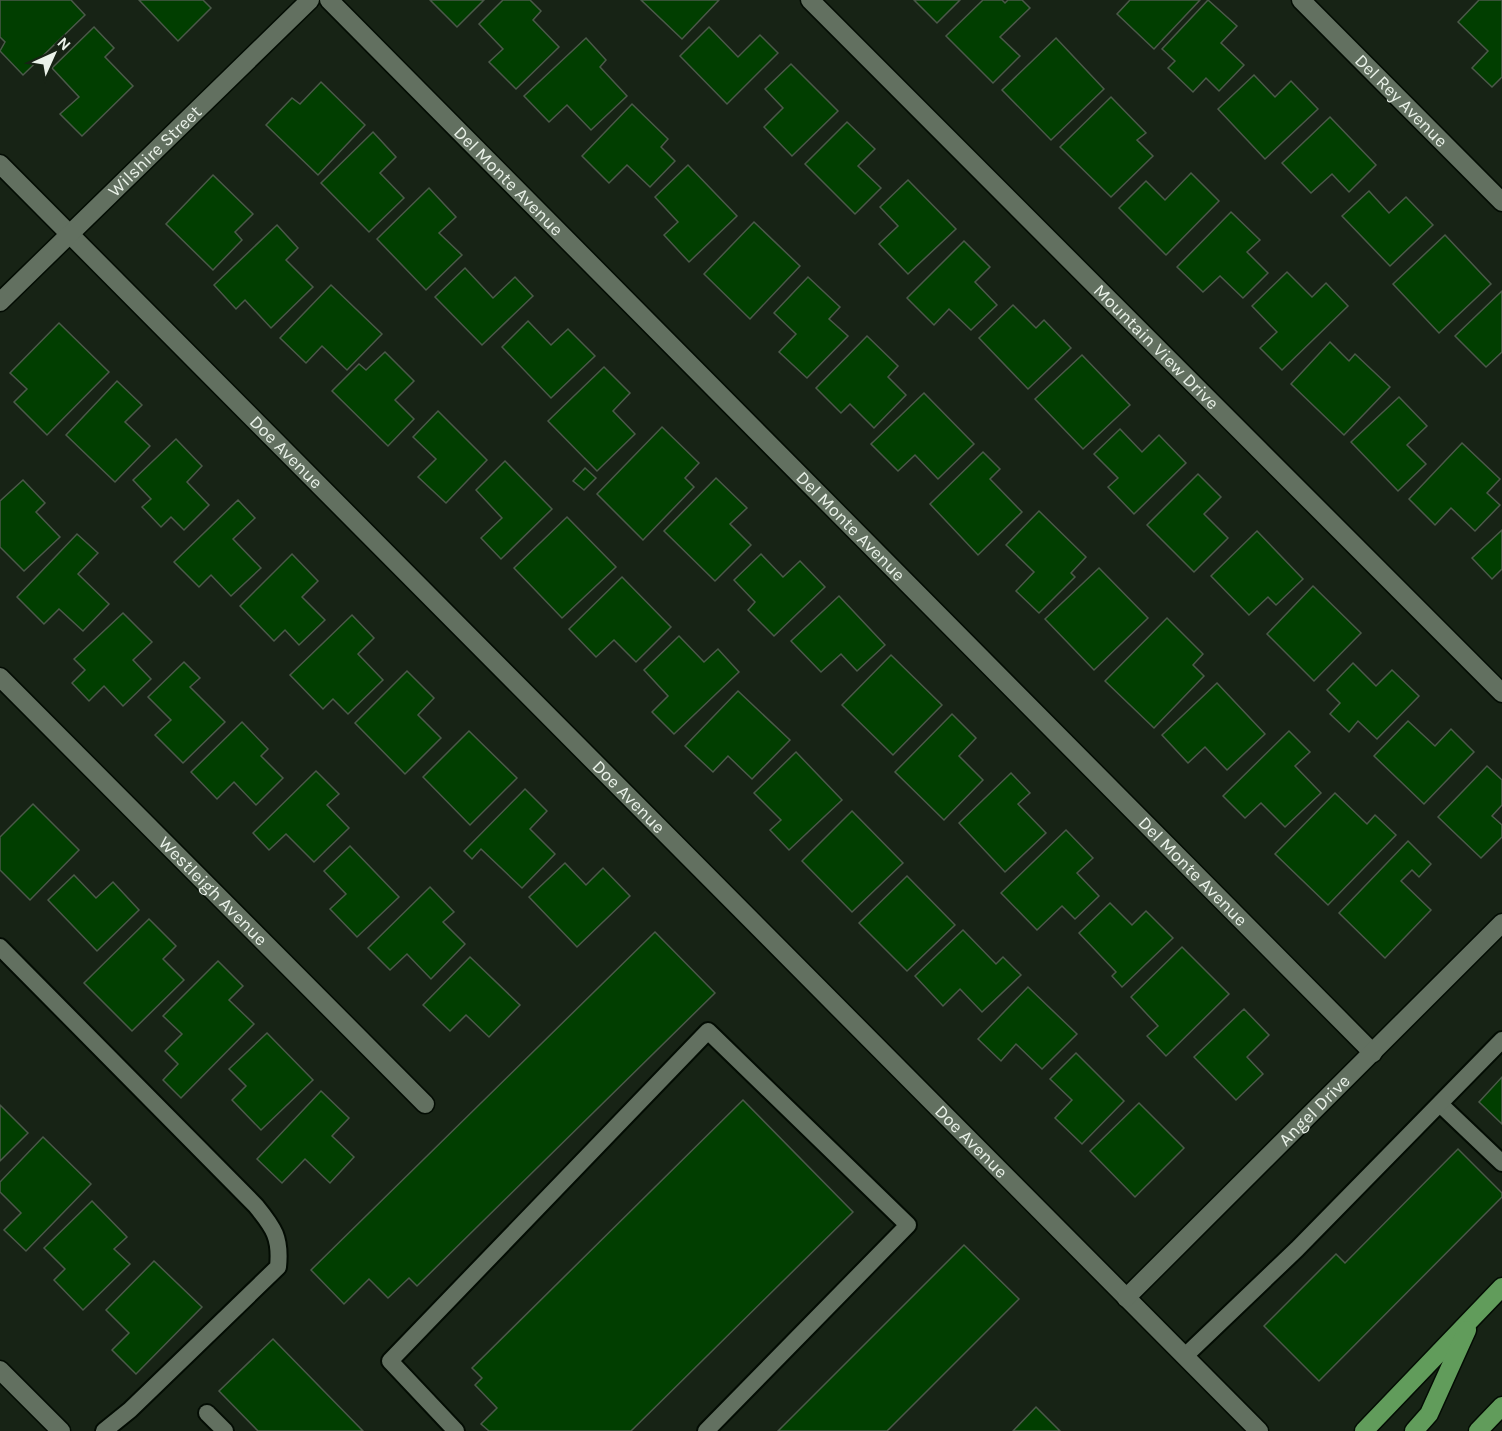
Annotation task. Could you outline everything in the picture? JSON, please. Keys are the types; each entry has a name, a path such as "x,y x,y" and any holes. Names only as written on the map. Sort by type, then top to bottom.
{"main road":[{"path":"1364,1431 1502,1287"},
{"path":"1414,1431 1429,1414 1473,1317"},
{"path":"1478,1431 1502,1406"}],"street":[{"name":"Wilshire Street","path":"0,302 310,0"},
{"name":"Del Monte Avenue","path":"329,0 1373,1053"},
{"name":"Mountain View Drive","path":"810,0 1502,693"},
{"name":"Del Rey Avenue","path":"1301,0 1502,202"},
{"name":"Doe Avenue","path":"0,164 1259,1431"},
{"name":"Westleigh Avenue","path":"0,677 426,1104"},
{"name":"Angel Drive","path":"1126,1298 1502,923"},
{"path":"0,1370 61,1431"}],"lane":[{"path":"0,948 256,1206 272,1225 280,1246 278,1267 130,1410 104,1431"},
{"path":"456,1431 390,1361 708,1031 908,1225 706,1431"},
{"path":"1185,1356 1441,1105 1502,1040"},
{"path":"1441,1105 1502,1163"},
{"path":"207,1413 225,1431"}],"building":[{"path":"0,0 71,0 85,15 23,75 0,51 5,42 0,37"},
{"path":"139,0 203,0 211,8 178,41"},
{"path":"430,0 484,0 457,27"},
{"path":"503,0 530,0 541,11 533,20 559,47 516,89 489,62 503,49 479,24"},
{"path":"641,0 719,0 682,39"},
{"path":"914,0 960,0 937,23"},
{"path":"983,0 1002,0 1005,3 1008,0 1022,0 1030,8 1000,37 1020,56 993,83 946,36"},
{"path":"1130,0 1200,0 1154,49 1117,14"},
{"path":"1208,0 1237,26 1221,43 1244,65 1219,91 1206,78 1193,92 1168,68 1175,61 1162,49"},
{"path":"1479,0 1502,0 1502,77 1492,87 1472,68 1488,51 1458,22"},
{"path":"94,27 114,48 105,57 133,86 82,136 60,114 79,97 52,68"},
{"path":"709,27 738,57 760,35 778,53 727,104 680,56"},
{"path":"586,38 606,60 600,67 627,96 591,130 567,105 549,122 524,96"},
{"path":"1056,38 1104,89 1051,140 1002,90"},
{"path":"791,64 838,111 792,156 764,127 783,108 765,89"},
{"path":"1254,75 1275,97 1291,81 1318,109 1265,159 1218,109"},
{"path":"321,82 365,125 318,175 266,125 292,98 300,104"},
{"path":"1111,97 1146,133 1137,140 1153,156 1111,197 1060,147"},
{"path":"632,104 668,139 661,147 675,161 650,187 627,165 609,183 582,156"},
{"path":"1330,117 1376,165 1349,192 1332,174 1311,193 1282,163"},
{"path":"847,122 875,149 858,166 881,188 855,214 805,164"},
{"path":"373,132 396,157 380,173 404,198 369,232 321,183"},
{"path":"688,165 737,216 689,262 664,235 678,222 655,197"},
{"path":"1191,173 1219,201 1166,255 1119,208 1146,181 1165,200"},
{"path":"213,175 253,214 235,232 242,240 213,270 166,224"},
{"path":"908,180 956,229 908,274 879,244 898,226 880,207"},
{"path":"429,188 456,217 439,233 462,255 426,290 377,239"},
{"path":"1369,191 1389,213 1406,197 1433,225 1390,266 1342,216"},
{"path":"1231,212 1260,240 1247,252 1268,273 1243,298 1220,276 1203,292 1177,267"},
{"path":"754,222 800,266 750,319 704,274"},
{"path":"277,225 298,248 286,260 313,287 271,328 245,300 236,309 214,285"},
{"path":"1445,235 1491,284 1439,333 1393,284"},
{"path":"964,241 990,267 975,282 997,305 971,330 949,309 934,325 907,298"},
{"path":"465,268 493,298 515,277 533,296 482,345 435,297"},
{"path":"1287,272 1312,297 1326,283 1348,306 1282,370 1260,348 1277,332 1252,306"},
{"path":"808,277 840,307 829,319 848,336 807,378 779,352 796,334 774,313"},
{"path":"331,285 382,334 347,370 322,346 306,363 280,338"},
{"path":"1502,291 1502,352 1486,367 1455,336"},
{"path":"1013,305 1036,328 1044,320 1071,348 1028,389 979,338"},
{"path":"528,321 551,345 568,329 595,356 551,398 502,347"},
{"path":"59,323 109,372 47,435 14,402 27,389 10,373"},
{"path":"867,336 898,366 888,377 906,395 874,428 850,404 841,413 816,388"},
{"path":"1330,342 1349,361 1355,354 1390,387 1344,435 1291,384"},
{"path":"385,352 414,381 395,400 414,419 388,446 332,391 359,364 366,370"},
{"path":"1082,355 1130,405 1083,449 1035,399"},
{"path":"604,367 630,393 613,411 635,434 597,471 548,421"},
{"path":"117,381 142,405 125,422 150,446 115,482 66,435"},
{"path":"924,393 974,444 938,479 915,455 898,471 871,444"},
{"path":"1399,397 1427,426 1407,445 1426,464 1398,491 1351,442"},
{"path":"438,411 487,460 446,503 418,477 436,459 413,437"},
{"path":"662,427 699,463 685,478 694,487 643,540 597,494"},
{"path":"1120,429 1142,452 1159,435 1186,463 1134,514 1108,487 1118,478 1094,454"},
{"path":"176,439 202,466 187,482 209,505 184,530 171,517 161,527 142,507 151,499 133,480"},
{"path":"1462,443 1500,479 1487,493 1500,505 1475,531 1451,508 1435,525 1409,499"},
{"path":"983,452 1000,469 990,479 1022,512 978,555 930,504"},
{"path":"505,461 552,509 501,559 481,538 502,518 476,490"},
{"path":"585,468 596,478 584,490 573,481"},
{"path":"1198,474 1221,497 1204,514 1228,538 1194,572 1147,525"},
{"path":"716,478 747,508 730,524 751,545 715,581 664,531"},
{"path":"23,480 45,503 36,512 60,537 24,571 0,547 0,501"},
{"path":"238,500 255,518 233,539 261,568 231,596 211,575 199,587 174,562"},
{"path":"1039,511 1086,557 1071,573 1075,577 1039,613 1016,591 1034,572 1006,545"},
{"path":"567,517 616,567 562,618 514,568"},
{"path":"1502,530 1502,569 1492,579 1472,558"},
{"path":"1257,531 1303,579 1276,605 1268,597 1249,615 1211,576"},
{"path":"77,534 98,553 78,574 109,604 83,631 59,609 44,624 17,597"},
{"path":"292,554 318,581 302,597 325,620 299,645 285,630 274,641 240,606"},
{"path":"761,554 783,577 800,561 825,587 774,636 748,610 755,602 734,580"},
{"path":"1099,568 1148,618 1094,670 1045,619"},
{"path":"622,577 671,627 636,662 614,640 596,657 569,629"},
{"path":"1313,586 1361,633 1314,681 1267,634"},
{"path":"839,596 885,645 857,671 841,654 821,672 791,641"},
{"path":"123,613 152,642 133,660 151,679 123,706 104,686 89,701 72,683 85,670 74,659"},
{"path":"352,615 374,638 358,654 383,680 348,714 333,699 323,709 290,675"},
{"path":"1167,618 1203,654 1193,665 1204,676 1154,728 1105,681"},
{"path":"679,636 704,662 718,649 739,672 674,734 652,712 668,696 644,670"},
{"path":"891,655 942,705 893,755 842,705"},
{"path":"184,662 200,678 190,687 225,722 183,763 155,735 171,720 148,697"},
{"path":"1353,663 1376,686 1392,670 1419,696 1377,739 1358,721 1349,732 1330,714 1340,703 1327,690"},
{"path":"407,671 434,698 418,715 441,738 405,774 355,723"},
{"path":"1217,683 1265,734 1227,770 1205,747 1188,763 1162,735"},
{"path":"738,691 790,740 752,779 728,756 713,772 685,746"},
{"path":"952,714 976,738 959,756 983,780 944,820 895,772"},
{"path":"1408,721 1435,746 1451,729 1474,752 1424,804 1374,756"},
{"path":"242,722 268,749 261,756 283,778 256,805 234,782 217,799 191,772"},
{"path":"469,731 517,778 470,825 423,777"},
{"path":"1289,731 1310,752 1295,766 1321,793 1285,827 1261,803 1245,818 1223,796"},
{"path":"796,752 842,800 789,850 770,830 781,820 754,793"},
{"path":"1487,766 1502,780 1502,805 1492,816 1502,825 1502,837 1481,858 1438,817"},
{"path":"316,771 339,794 327,805 349,828 314,862 286,834 269,850 253,833"},
{"path":"1011,773 1030,793 1018,804 1046,833 1005,872 959,823"},
{"path":"525,789 547,811 530,829 555,854 522,888 481,849 472,859 464,851"},
{"path":"1335,793 1367,824 1375,815 1396,835 1328,905 1275,854"},
{"path":"33,804 79,850 30,900 0,870 0,837"},
{"path":"852,811 903,863 852,912 802,861"},
{"path":"1066,830 1093,858 1077,873 1099,896 1075,919 1062,906 1037,930 1001,893"},
{"path":"1408,841 1431,864 1419,877 1412,870 1401,881 1431,910 1385,958 1339,913"},
{"path":"350,846 399,897 357,937 330,909 346,894 324,871"},
{"path":"565,863 586,885 603,868 630,896 577,947 529,897"},
{"path":"74,875 96,898 113,882 139,910 97,951 48,900"},
{"path":"907,876 955,925 907,971 859,923"},
{"path":"430,887 454,912 443,922 465,944 431,979 407,954 390,970 368,948"},
{"path":"1110,903 1132,925 1146,911 1173,938 1122,987 1112,976 1116,972 1079,933"},
{"path":"149,919 176,946 163,959 184,980 132,1031 84,983"},
{"path":"963,930 996,964 1003,957 1021,975 982,1012 960,989 943,1006 915,976"},
{"path":"655,932 715,993 417,1286 409,1278 388,1298 369,1279 344,1304 311,1270"},
{"path":"1182,947 1229,994 1166,1056 1147,1036 1158,1026 1131,997"},
{"path":"470,957 520,1005 489,1037 466,1015 450,1031 423,1005"},
{"path":"218,961 243,986 229,1000 254,1024 181,1098 163,1080 178,1064 165,1051 182,1034 163,1016"},
{"path":"1028,987 1077,1034 1042,1069 1016,1044 1001,1061 978,1039"},
{"path":"1244,1009 1269,1035 1247,1057 1263,1074 1236,1100 1194,1057"},
{"path":"267,1033 313,1080 261,1130 232,1100 246,1086 229,1069"},
{"path":"1076,1053 1124,1101 1082,1144 1055,1118 1072,1100 1050,1079"},
{"path":"1502,1077 1502,1124 1479,1102"},
{"path":"321,1091 349,1118 332,1136 354,1157 330,1183 305,1159 282,1183 257,1159"},
{"path":"743,1100 853,1212 631,1431 489,1431 481,1424 497,1408 475,1385 482,1378 472,1368"},
{"path":"1139,1103 1184,1148 1135,1197 1090,1151"},
{"path":"0,1105 28,1133 0,1161"},
{"path":"43,1137 91,1184 26,1251 4,1230 21,1213 0,1192 0,1182"},
{"path":"1458,1149 1502,1193 1502,1197 1319,1381 1264,1326 1336,1254 1345,1263"},
{"path":"92,1201 127,1237 114,1249 130,1264 83,1310 54,1280 65,1269 44,1248"},
{"path":"964,1245 1019,1299 887,1431 778,1431"},
{"path":"154,1261 202,1307 136,1374 112,1350 129,1333 106,1310"},
{"path":"273,1339 363,1431 258,1431 219,1391"},
{"path":"1036,1407 1060,1431 1013,1431"}]}
